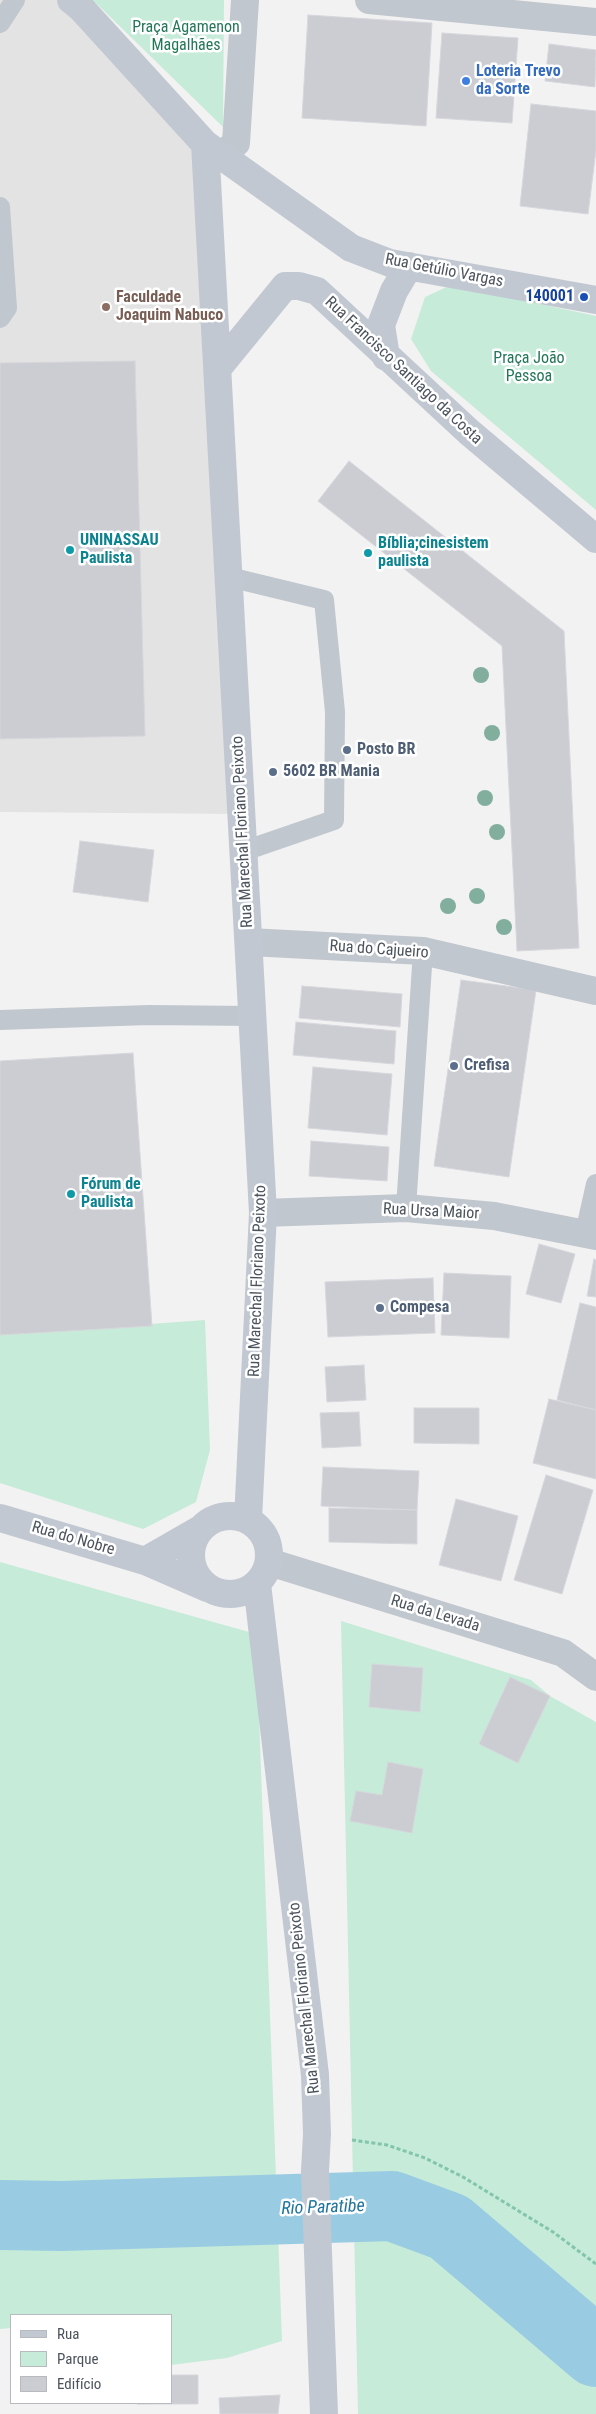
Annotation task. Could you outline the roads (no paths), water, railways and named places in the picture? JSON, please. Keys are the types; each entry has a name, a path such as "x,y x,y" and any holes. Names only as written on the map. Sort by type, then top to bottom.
{"main road":[{"path":"71,0 82,9 213,150"},
{"name":"Rua Getúlio Vargas","path":"213,150 351,248 390,263 596,300"},
{"name":"Rua Marechal Floriano Peixoto","path":"213,150 218,368 263,1213 248,1520"},
{"path":"386,357 381,325 394,290 409,266"},
{"name":"Rua Francisco Santiago da Costa","path":"218,368 285,286 299,286 317,292 386,357 524,480 596,539"},
{"path":"134,1557 199,1530 221,1517 235,1516 248,1520 258,1528 265,1538 269,1550 263,1573"},
{"name":"Rua do Nobre","path":"0,1518 134,1557 222,1594 235,1594 247,1591 263,1573"},
{"path":"199,1530 192,1542 190,1556 192,1569 200,1581 210,1590"},
{"name":"Rua Marechal Floriano Peixoto","path":"263,1573 315,2075 317,2134 315,2171 324,2414"}],"street":[{"path":"213,150 236,143 245,0"},
{"path":"369,0 596,22"},
{"name":"Rua do Cajueiro","path":"249,942 422,951 596,991"},
{"name":"Rua Ursa Maior","path":"263,1213 406,1208 494,1216 590,1234"},
{"name":"Rua da Levada","path":"263,1573 563,1653 596,1677"},
{"path":"563,1653 596,1658"}],"lane":[{"path":"0,23 15,0"},
{"path":"0,207 7,308 0,318"},
{"path":"229,577 324,600 335,712 334,820 244,851"},
{"path":"406,1208 422,951"},
{"path":"0,1020 149,1015 253,1016"},
{"path":"590,1234 596,1184"}],"waterway":[{"name":"Rio Paratibe","path":"0,2215 61,2216 392,2206 449,2227 596,2352"}],"place":[{"name":"Loteria Trevo da Sorte","path":"466,81"},
{"name":"140001","path":"584,297"},
{"name":"Faculdade Joaquim Nabuco","path":"106,307"},
{"name":"UNINASSAU Paulista","path":"70,550"},
{"name":"Bíblia;cinesistem paulista","path":"368,553"},
{"name":"Posto BR","path":"347,750"},
{"name":"5602 BR Mania","path":"273,772"},
{"name":"Crefisa","path":"454,1066"},
{"name":"Fórum de Paulista","path":"71,1194"},
{"name":"Compesa","path":"380,1308"}],"park label":[{"name":"Praça Agamenon Magalhães","path":"186,37"},
{"name":"Praça João Pessoa","path":"529,368"}]}
